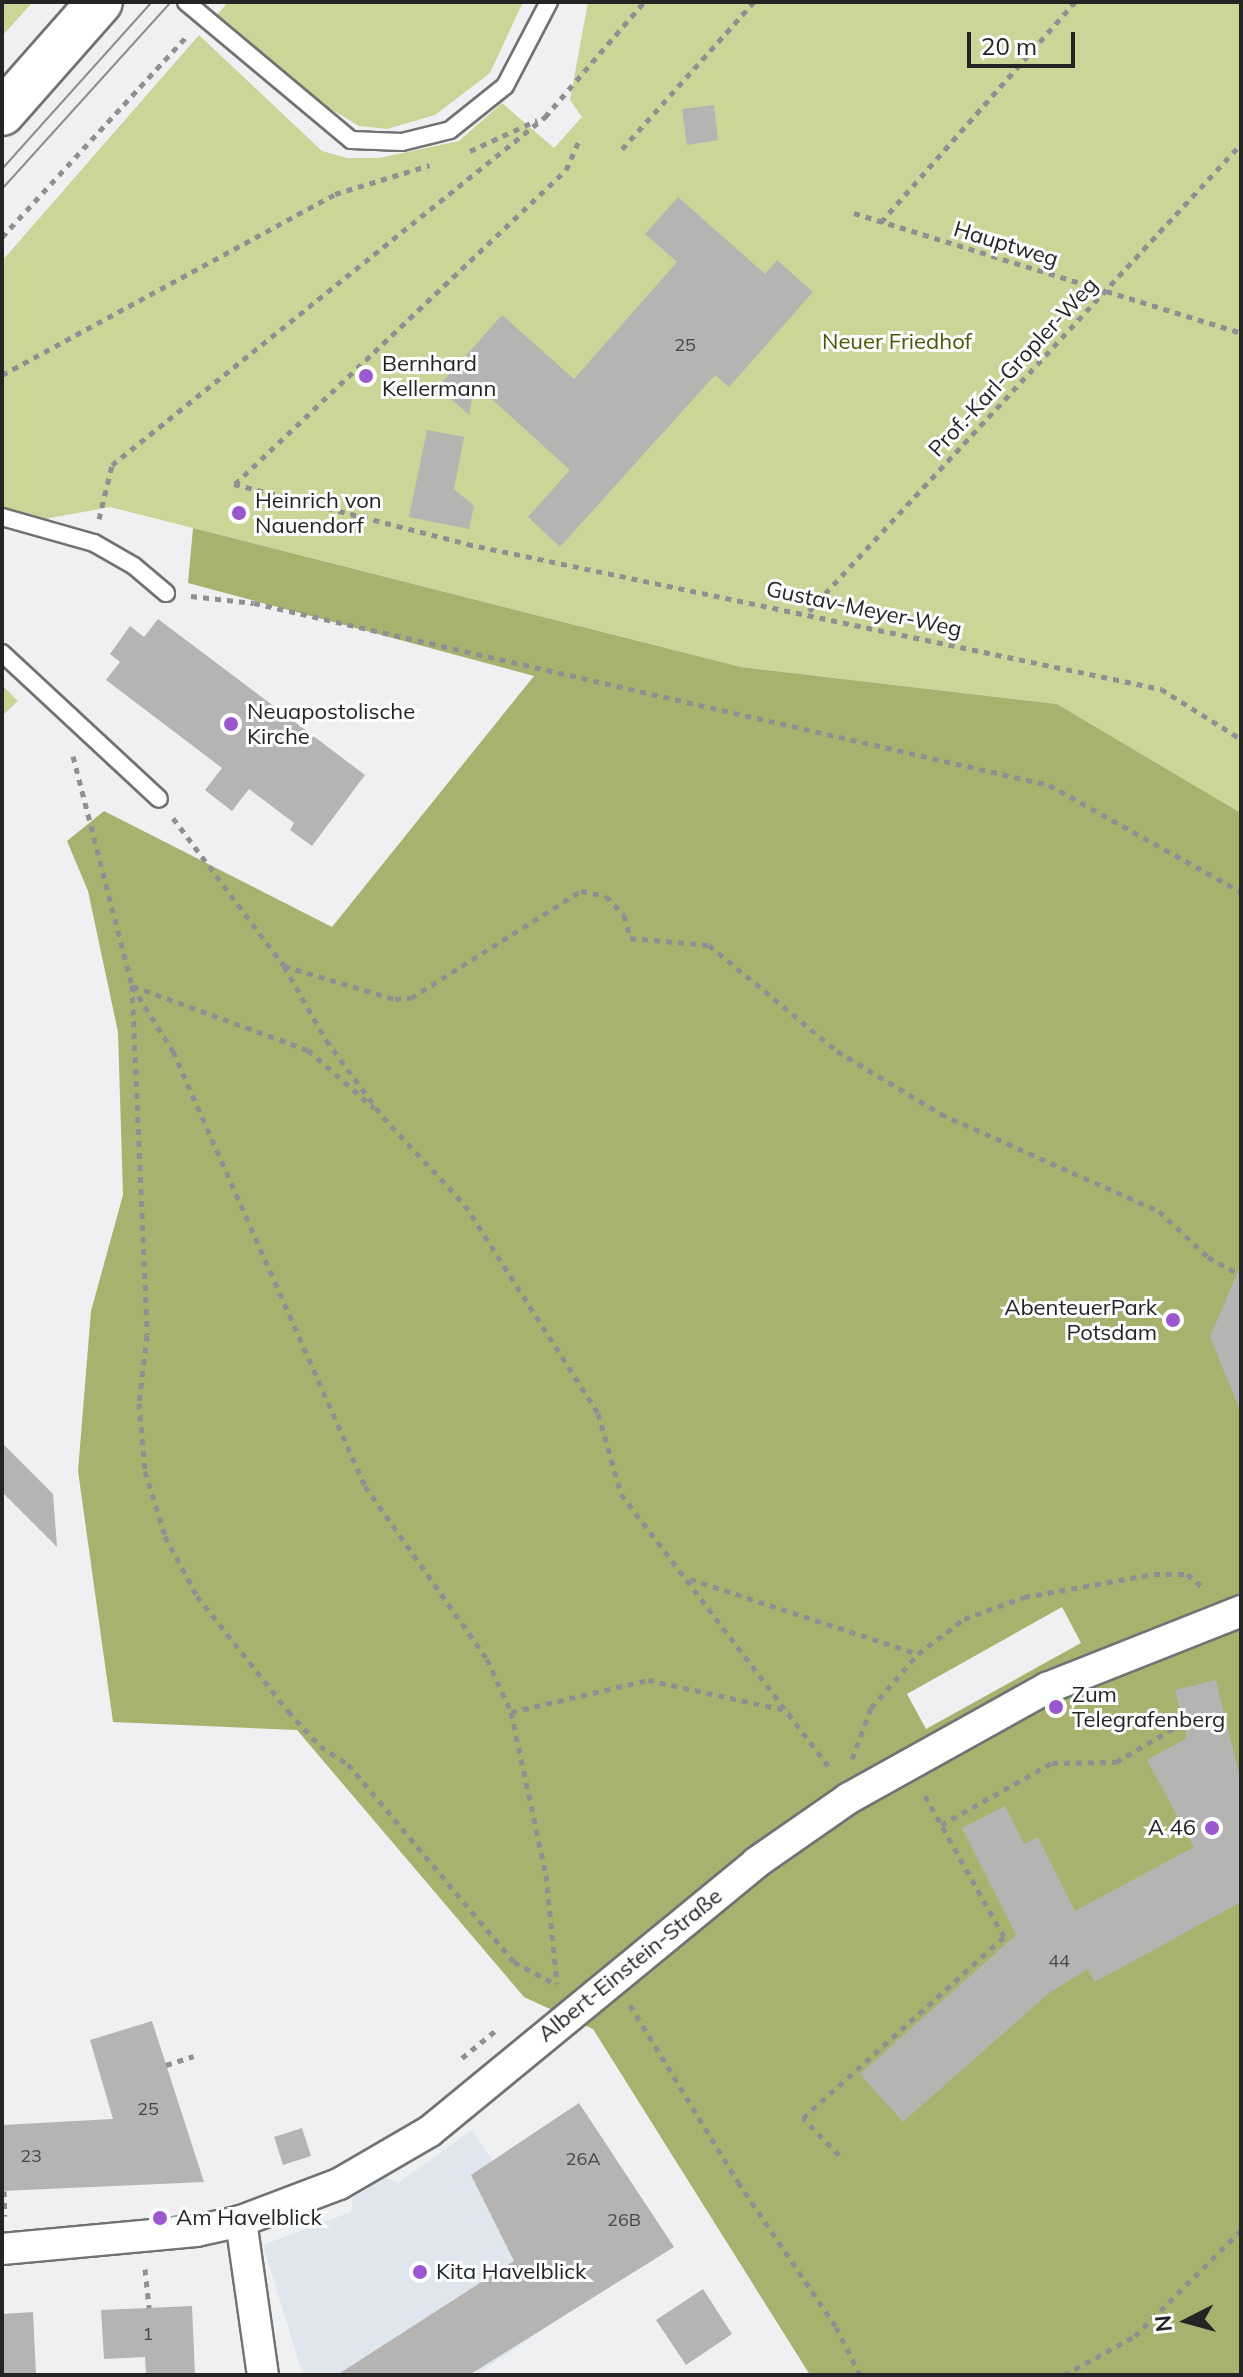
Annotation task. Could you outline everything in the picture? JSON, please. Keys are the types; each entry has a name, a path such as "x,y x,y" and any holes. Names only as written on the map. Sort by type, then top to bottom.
{"main road":[{"path":"2,113 100,2"}],"street":[{"name":"Albert-Einstein-Straße","path":"2,2249 143,2240 241,2221 305,2199 386,2159 472,2099 566,1996 613,1977 757,1862 849,1798 1047,1688 1241,1611"},
{"path":"241,2221 263,2375"}],"lane":[{"path":"186,2 351,140 402,142 450,130 505,86 549,2"},
{"path":"2,517 94,543 134,566 166,593"},
{"path":"2,653 159,799"}],"path":[{"path":"94,543 112,465 545,117 644,2"},
{"path":"622,149 754,2"},
{"path":"881,222 1075,2"},
{"path":"2,237 204,18"},
{"path":"465,153 545,117"},
{"name":"Gustav-Meyer-Weg","path":"579,141 566,170 234,484 467,544 808,612 1161,689 1241,739"},
{"name":"Prof.-Karl-Gropler-Weg","path":"808,612 1241,144"},
{"path":"2,375 335,194 437,163"},
{"name":"Hauptweg","path":"854,213 1241,333"},
{"path":"166,593 254,603 1049,785 1241,892"},
{"path":"60,705 132,985 147,1335 139,1403 145,1471 165,1536 197,1596 288,1711 320,1746 348,1764 514,1962 566,1996"},
{"path":"159,799 284,966 326,1040 383,1117"},
{"path":"284,966 395,999 411,998 581,891 606,896 624,915 630,938 709,945 837,1051 941,1114 1159,1211 1208,1257 1241,1275"},
{"path":"132,985 308,1050 383,1117 465,1205 532,1304 598,1413 621,1494 659,1551 689,1578 790,1712 849,1798"},
{"path":"132,985 173,1051 365,1486 487,1659 511,1712 546,1875 566,1996"},
{"path":"689,1578 918,1654"},
{"path":"511,1712 648,1680 790,1712"},
{"path":"941,1825 1052,1763 1116,1762 1176,1727"},
{"path":"839,2155 803,2118 1004,1937 936,1816"},
{"path":"613,1977 738,2182 836,2327 860,2375"},
{"path":"166,2065 194,2056"},
{"path":"1064,2375 1135,2336 1241,2230"},
{"path":"143,2240 149,2308"}],"shaded area":[{"name":"Kita Havelblick","path":"472,2130 587,2300 476,2375 303,2375 263,2245 351,2212 353,2198 385,2177 398,2183"}],"green space":[{"path":"2,2 33,2 2,36"},
{"path":"228,2 523,2 490,73 435,115 387,129 359,126 306,94 217,15"},
{"name":"Neuer Friedhof","path":"588,2 1241,2 1241,813 1057,704 741,667 110,507 2,527 2,261 199,35 322,151 347,158 379,158 459,141 502,103 554,148 582,117 570,100"},
{"path":"193,528 741,667 1057,704 1241,813 1241,2375 810,2375 593,2029 524,1997 297,1730 113,1722 78,1471 91,1311 123,1195 118,1032 88,891 67,841 104,811 332,927 534,676 188,583","holes":["1062,1607 1081,1643 926,1729 907,1694"]},
{"path":"2,685 18,701 2,716"}],"building":[{"path":"714,105 718,140 687,145 682,109"},
{"path":"678,197 765,274 777,260 813,292 729,387 715,375 560,547 528,517 570,470 475,384 469,415 438,387 502,315 574,379 677,262 645,234"},
{"path":"427,430 464,437 454,489 474,506 469,529 409,517"},
{"name":"Neuapostolische Kirche","path":"158,619 365,775 312,846 290,830 294,823 249,789 232,811 205,790 222,768 106,680 120,662 110,654 130,626 144,637"},
{"path":"1241,1264 1241,1410 1240,1410 1210,1337"},
{"path":"2,1443 53,1494 57,1547 2,1492"},
{"path":"1216,1680 1241,1782 1241,1902 1095,1982 1088,1969 1049,1993 903,2122 860,2074 1016,1935 962,1828 1005,1806 1024,1844 1038,1837 1075,1911 1194,1847 1147,1760 1187,1738 1175,1690"},
{"path":"152,2021 204,2182 2,2191 2,2125 113,2119 90,2040"},
{"path":"579,2103 674,2247 469,2375 337,2375 514,2261 471,2175"},
{"path":"302,2128 311,2156 283,2165 274,2137"},
{"path":"703,2289 732,2334 686,2365 656,2320"},
{"path":"192,2306 195,2375 146,2375 145,2357 104,2359 101,2310"},
{"path":"33,2312 36,2375 2,2375 2,2314"}],"tram line":[{"path":"2,169 152,2"},
{"path":"2,189 171,2"}],"place":[{"name":"Bernhard Kellermann","path":"366,376"},
{"name":"Heinrich von Nauendorf","path":"239,513"},
{"name":"Neuapostolische Kirche","path":"231,724"},
{"name":"AbenteuerPark Potsdam","path":"1173,1320"},
{"name":"Zum Telegrafenberg","path":"1056,1707"},
{"name":"A 46","path":"1212,1828"},
{"name":"Am Havelblick","path":"160,2218"},
{"name":"Kita Havelblick","path":"420,2272"}]}
